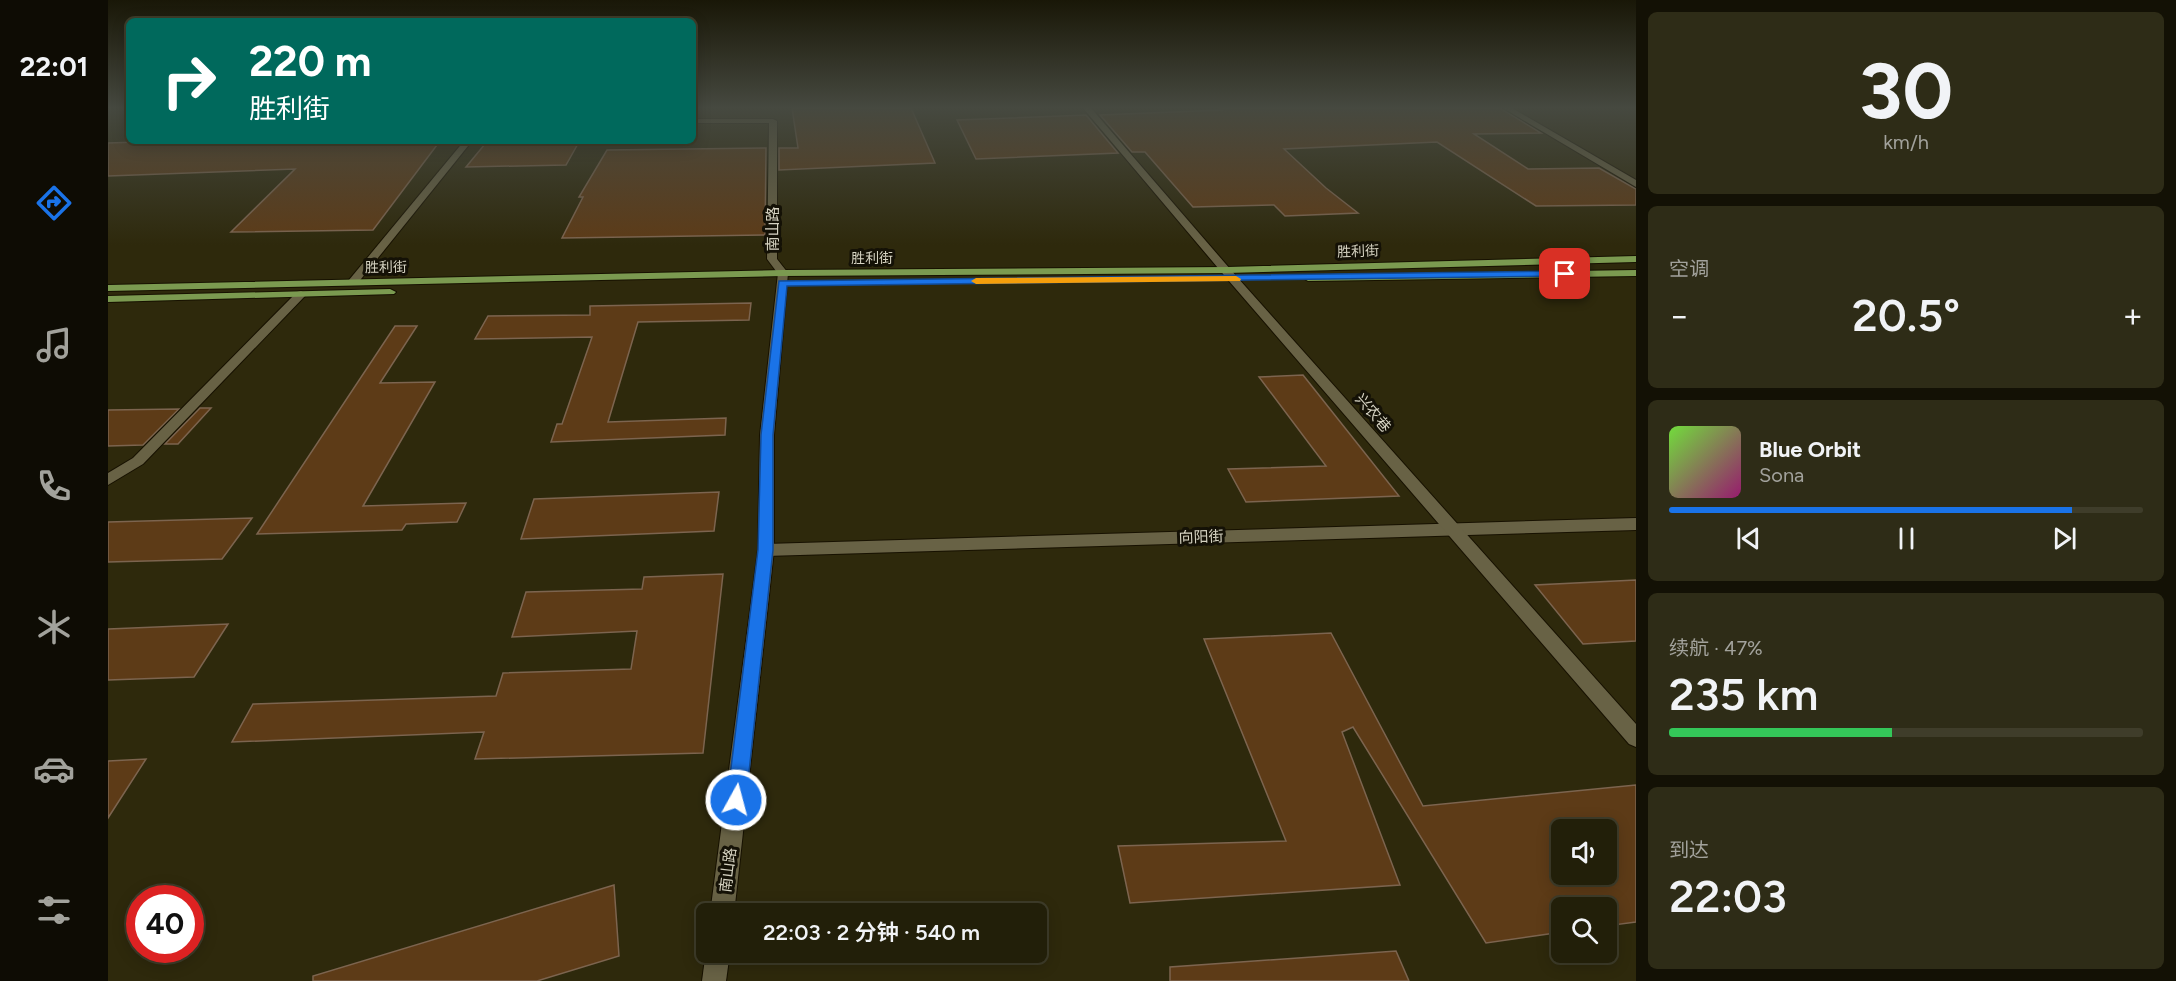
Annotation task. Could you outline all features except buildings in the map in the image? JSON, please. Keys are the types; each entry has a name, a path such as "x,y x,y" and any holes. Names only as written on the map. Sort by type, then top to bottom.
{"main road":[{"name":"胜利街","path":"1230,275 1636,259"},
{"name":"胜利街","path":"108,288 353,282 1636,273"},
{"name":"胜利街","path":"108,299 782,278"}],"street":[{"path":"353,282 458,154"},
{"name":"南山路","path":"723,903 766,550 767,435 782,278 772,259 773,154"},
{"name":"兴农巷","path":"1126,154 1636,738"},
{"path":"1585,154 1636,184"},
{"path":"108,480 138,461 301,294"},
{"name":"向阳街","path":"766,550 1636,524"},
{"path":"714,981 716,963"}],"slow traffic":[{"path":"976,281 1236,279"}],"route":[{"path":"736,800 766,550 767,435 782,283 1565,274"}]}
